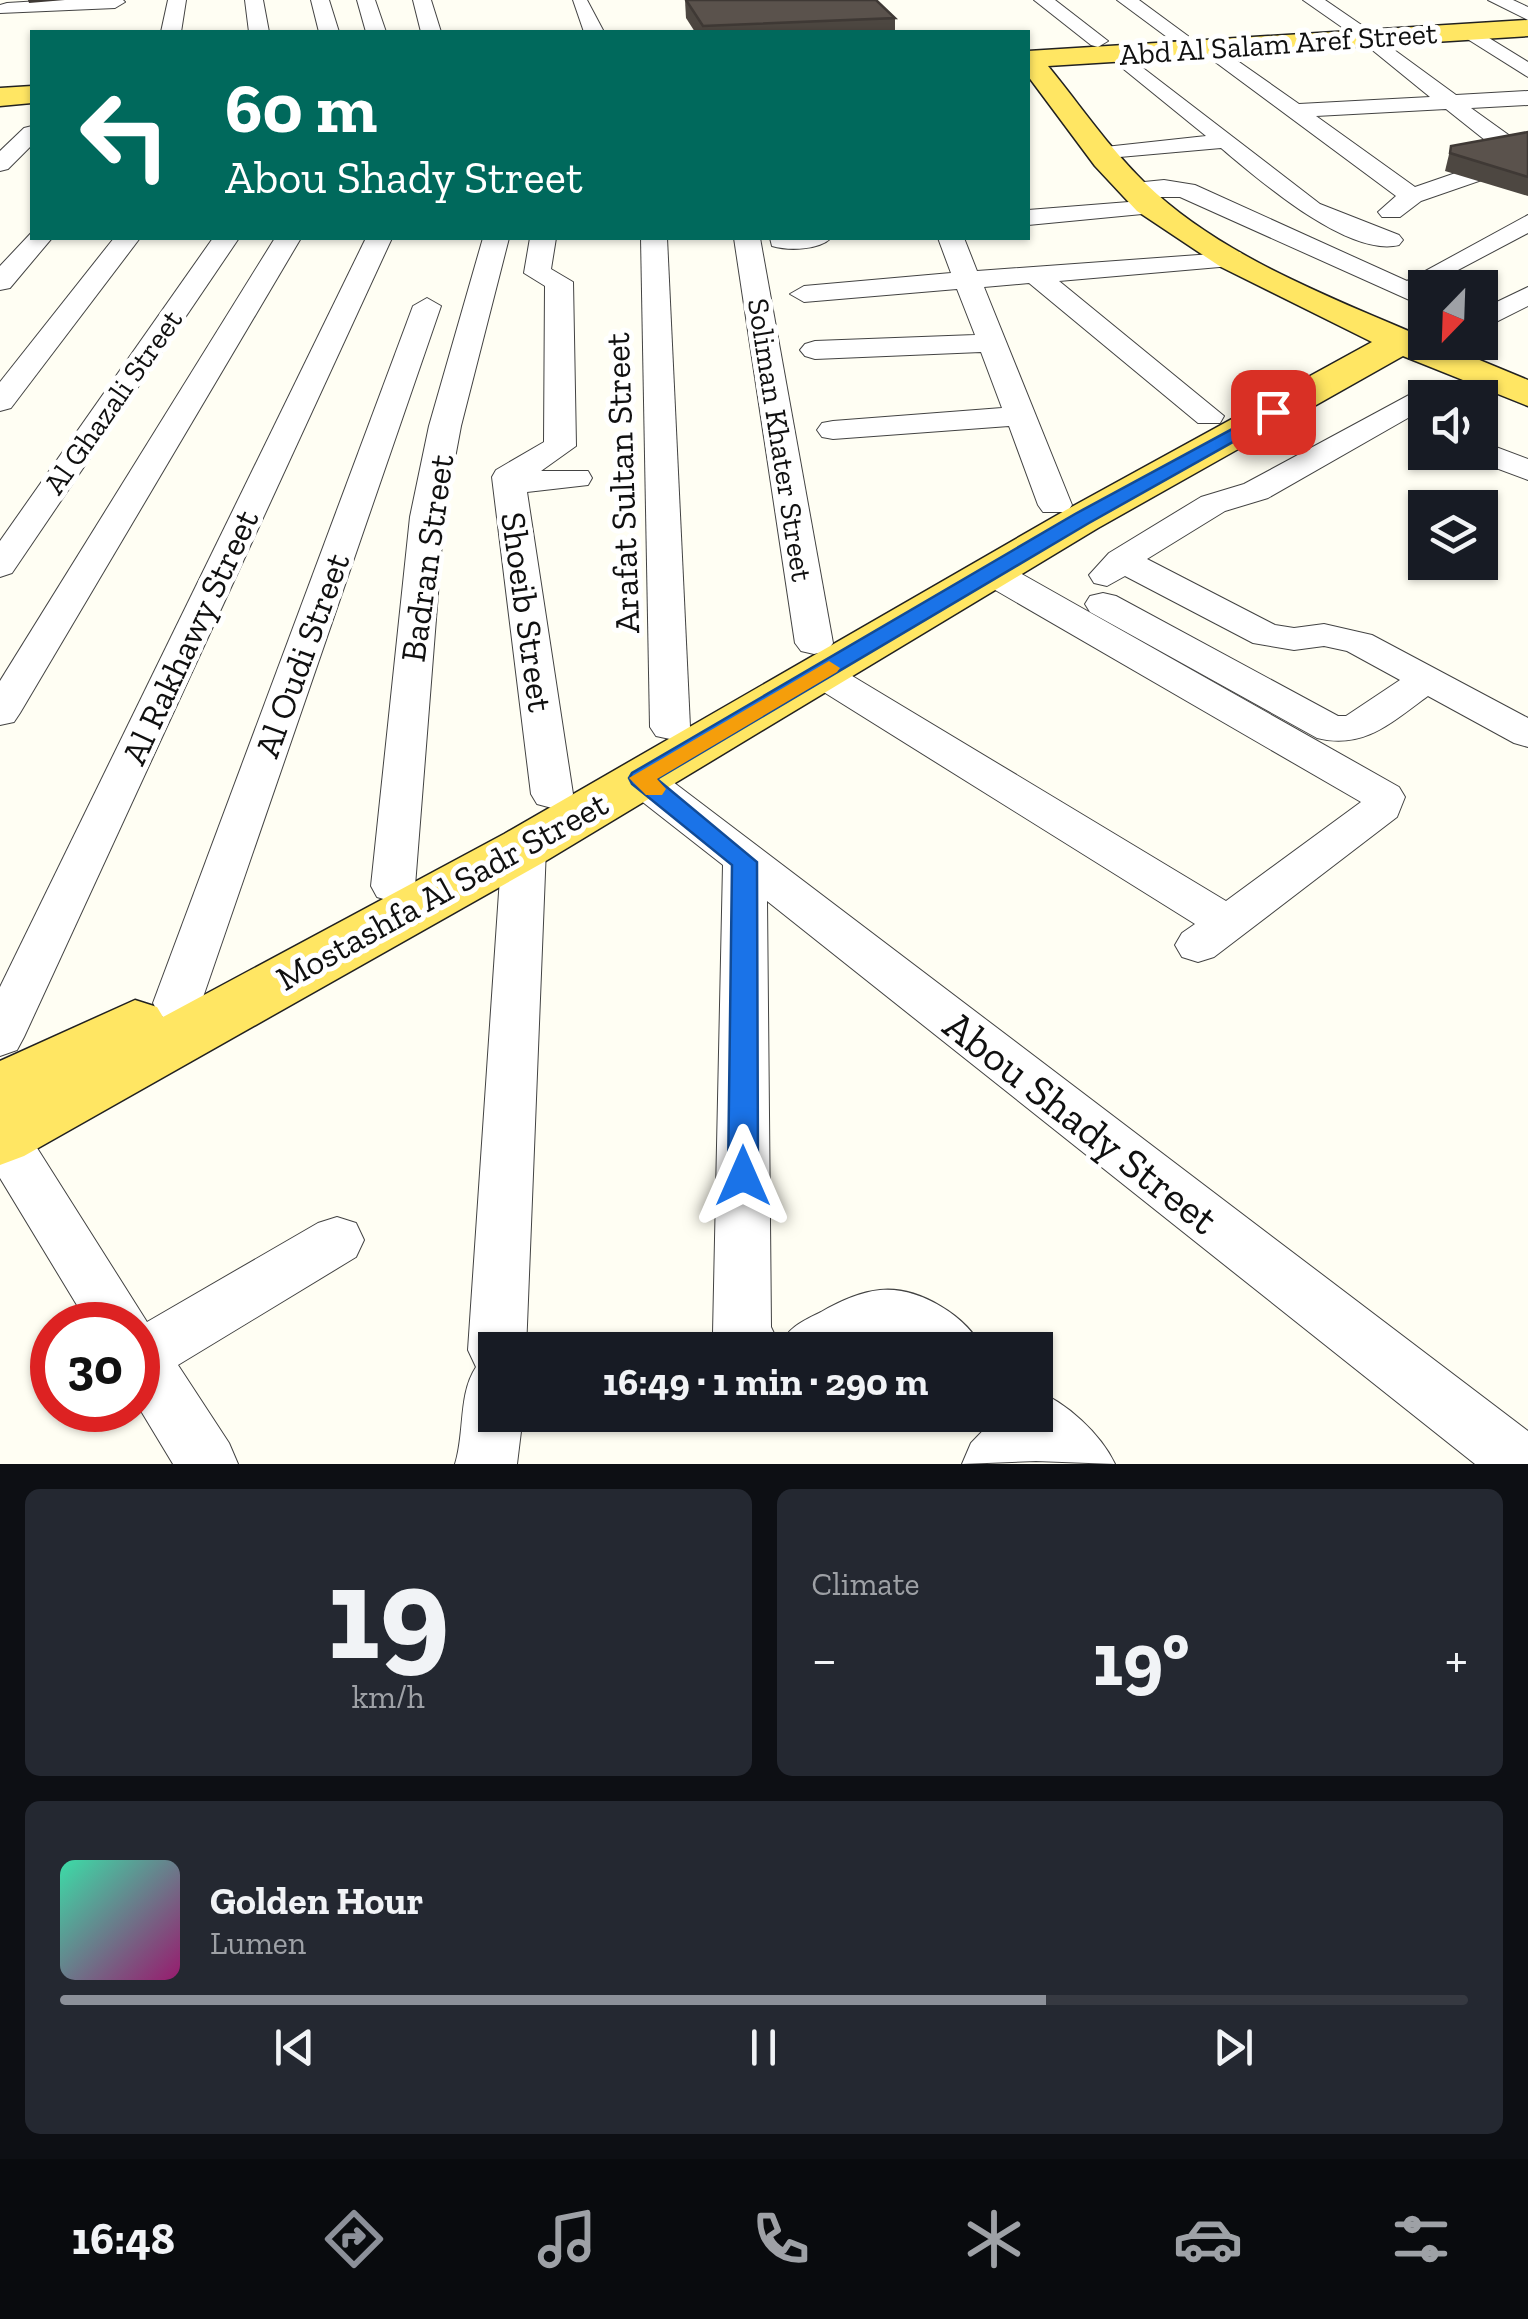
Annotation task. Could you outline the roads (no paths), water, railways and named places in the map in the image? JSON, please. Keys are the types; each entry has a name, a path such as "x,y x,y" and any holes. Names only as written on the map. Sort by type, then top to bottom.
{"main road":[{"name":"Abd Al Salam Aref Street","path":"1030,60 1194,39 1360,31 1528,16"},
{"name":"Abd Al Salam Aref Street","path":"1360,31 1528,28"},
{"name":"Abd Al Salam Aref Street","path":"1030,44 1108,47"},
{"path":"1030,62 1144,198 1231,258 1408,316"},
{"path":"0,97 30,96"},
{"path":"0,112 30,110"},
{"name":"Mostashfa Al Sadr Street","path":"1,1121 524,848 641,778 817,658 1055,505 1209,416 1408,323"},
{"name":"Mostashfa Al Sadr Street","path":"1,1121 177,1003 393,886 670,726 1004,564 1408,324"},
{"path":"1479,360 1526,391"}],"street":[{"path":"171,30 177,0"},
{"path":"254,0 259,30"},
{"path":"320,0 328,30"},
{"path":"366,0 375,30"},
{"path":"422,0 430,30"},
{"path":"1043,0 1311,209 1390,240"},
{"path":"1126,0 1194,39 1412,196"},
{"path":"1152,0 1194,39"},
{"path":"1312,0 1360,31 1524,156"},
{"path":"1497,0 1528,16"},
{"path":"6,10 115,2"},
{"path":"580,3 593,30"},
{"path":"1468,32 1528,72"},
{"path":"1292,111 1528,98"},
{"path":"0,164 30,134"},
{"path":"1105,154 1226,141"},
{"path":"1356,157 1400,152"},
{"path":"1408,295 1387,220 1400,203 1475,171 1524,156"},
{"path":"1475,171 1528,188"},
{"path":"1030,218 1144,198 1164,187 1186,190 1408,315"},
{"path":"1473,270 1528,223"},
{"path":"0,282 37,240"},
{"path":"0,402 125,240"},
{"name":"Al Ghazali Street","path":"0,566 225,240"},
{"path":"0,712 287,240"},
{"name":"Al Rakhawy Street","path":"0,1037 378,240"},
{"name":"Badran Street","path":"393,886 427,517 446,426 495,240"},
{"name":"Shoeib Street","path":"543,240 538,273 559,282 560,446 511,473 509,483 552,794"},
{"name":"Arafat Sultan Street","path":"654,240 670,726"},
{"name":"Soliman Khater Street","path":"746,240 817,658"},
{"path":"781,241 793,240"},
{"path":"952,240 1055,505"},
{"path":"804,294 1231,258"},
{"path":"1036,275 1209,416"},
{"path":"1498,312 1528,295"},
{"name":"Al Oudi Street","path":"177,1003 428,306"},
{"path":"815,350 992,343"},
{"path":"1076,590 1103,578 1121,560 1213,504 1256,491 1408,404"},
{"path":"1390,415 1408,422"},
{"path":"833,430 1020,416"},
{"path":"1498,433 1528,445"},
{"path":"1498,458 1528,470"},
{"path":"509,483 576,478"},
{"path":"1121,560 1266,635 1342,638 1528,734"},
{"path":"817,658 1213,934 1382,807 1384,797 1004,564"},
{"path":"1004,564 1076,590 1318,724 1355,730 1426,680"},
{"path":"1224,671 1266,635"},
{"name":"Abou Shady Street","path":"641,778 1524,1464"},
{"path":"498,1332 524,848"},
{"path":"742,1332 745,862"},
{"path":"1,1121 107,1302"},
{"path":"160,1331 337,1240"},
{"path":"838,1332 864,1316 888,1312 933,1332"},
{"path":"160,1389 207,1464"},
{"path":"486,1464 493,1432"},
{"path":"993,1464 1019,1432"},
{"path":"1047,1432 1084,1464"}]}
